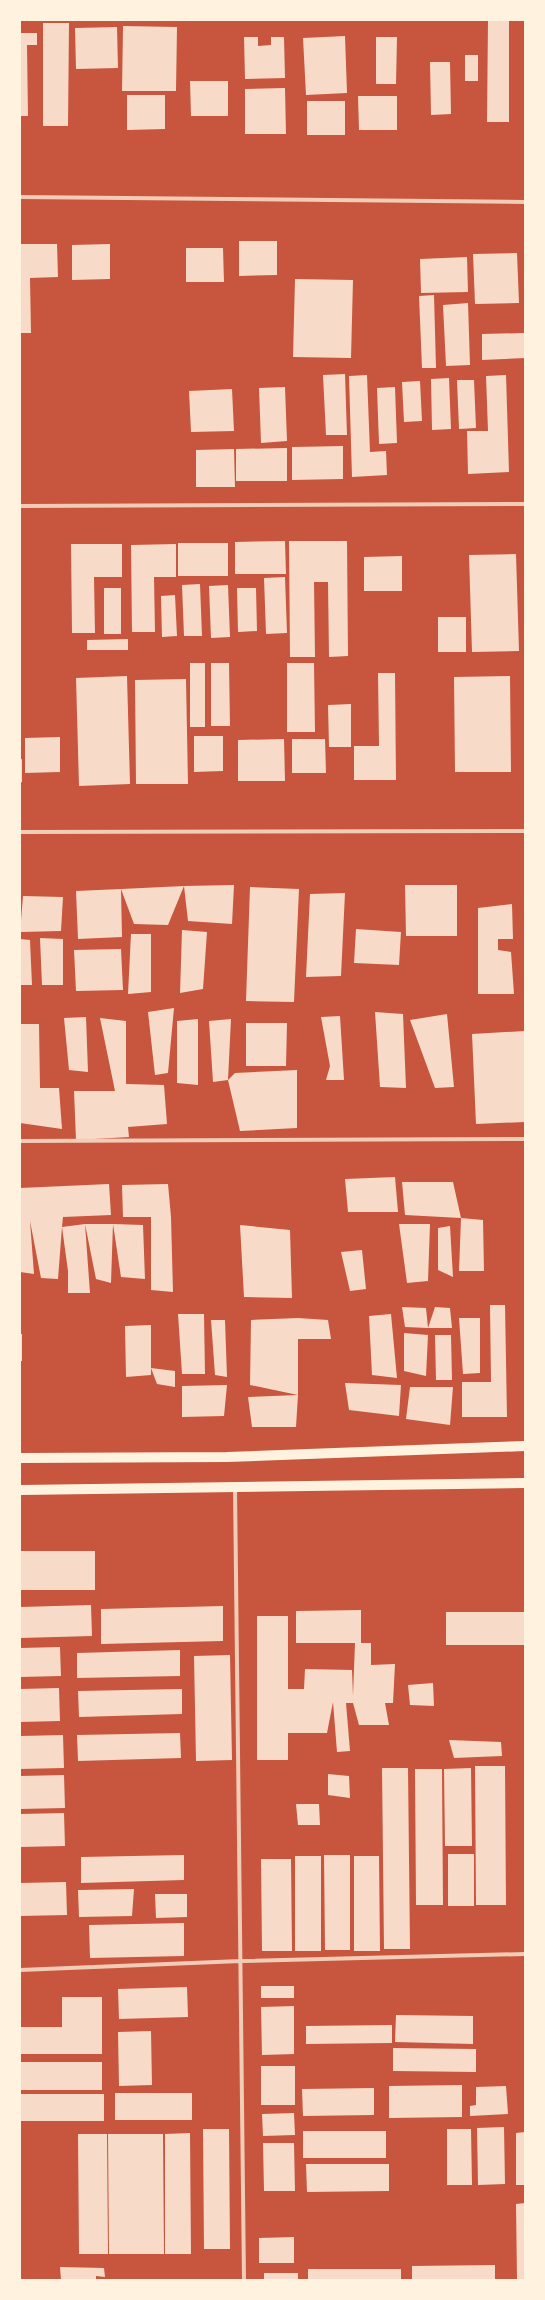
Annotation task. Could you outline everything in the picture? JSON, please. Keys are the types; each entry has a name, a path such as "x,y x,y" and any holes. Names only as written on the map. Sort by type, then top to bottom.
{"main road":[{"path":"20,1458 227,1457 525,1446"},
{"path":"20,1490 525,1483"}],"lane":[{"path":"20,197 525,202"},
{"path":"20,506 525,504"},
{"path":"20,832 525,831"},
{"path":"20,1141 525,1139"},
{"path":"235,1487 244,2280"},
{"path":"20,1970 241,1961 525,1954"}],"building":[{"path":"488,20 509,20 509,122 487,122"},
{"path":"43,23 69,23 68,126 43,126"},
{"path":"123,26 177,27 176,91 122,91"},
{"path":"117,27 118,68 76,69 75,28"},
{"path":"20,33 37,33 37,45 27,45 28,116 20,116"},
{"path":"345,36 347,93 306,95 303,38"},
{"path":"244,37 258,37 258,46 271,45 271,37 284,37 285,78 245,79"},
{"path":"376,37 397,37 396,84 376,84"},
{"path":"465,55 478,55 478,81 465,81"},
{"path":"430,62 450,62 451,114 431,115"},
{"path":"190,81 228,81 228,116 191,116"},
{"path":"285,88 286,134 245,134 245,89"},
{"path":"127,95 165,95 165,129 127,130"},
{"path":"358,96 397,96 397,130 359,130"},
{"path":"307,101 345,101 345,135 307,135"},
{"path":"239,241 277,241 277,275 239,276"},
{"path":"20,244 57,244 58,277 30,278 31,333 20,333"},
{"path":"110,244 110,279 72,280 72,245"},
{"path":"186,248 223,248 224,282 186,282"},
{"path":"517,253 519,303 475,304 473,254"},
{"path":"467,257 468,292 421,293 420,259"},
{"path":"295,279 353,280 351,358 293,357"},
{"path":"434,295 436,368 422,368 419,296"},
{"path":"468,303 470,365 446,366 443,305"},
{"path":"524,333 525,358 482,360 482,334"},
{"path":"345,374 347,435 326,435 323,375"},
{"path":"367,375 370,452 386,451 387,475 352,477 349,376"},
{"path":"506,375 509,472 468,474 467,431 488,431 486,376"},
{"path":"449,378 451,429 432,430 431,379"},
{"path":"457,380 474,380 476,428 459,429"},
{"path":"420,381 422,421 404,422 402,382"},
{"path":"285,387 287,441 261,443 259,388"},
{"path":"395,387 397,443 379,444 377,388"},
{"path":"232,389 234,431 191,432 189,391"},
{"path":"343,446 343,479 292,480 292,447"},
{"path":"287,448 287,481 236,481 236,449"},
{"path":"234,449 235,487 196,487 196,450"},
{"path":"285,541 286,574 235,574 235,542"},
{"path":"289,541 347,541 348,656 329,657 328,582 314,582 315,657 290,657"},
{"path":"178,543 228,543 228,576 178,576"},
{"path":"71,544 122,544 122,577 94,577 95,633 72,633"},
{"path":"176,544 176,577 154,577 155,632 132,632 131,545"},
{"path":"516,554 519,651 472,652 469,555"},
{"path":"402,556 402,591 364,591 364,557"},
{"path":"285,577 287,633 266,634 264,578"},
{"path":"200,584 202,636 184,636 182,585"},
{"path":"228,585 230,637 211,638 209,586"},
{"path":"104,588 121,588 121,634 104,634"},
{"path":"237,588 256,588 257,631 238,632"},
{"path":"175,595 177,636 162,637 161,596"},
{"path":"438,617 466,617 466,652 438,652"},
{"path":"128,639 128,650 87,650 87,640"},
{"path":"190,663 205,663 205,727 190,727"},
{"path":"211,663 229,663 230,726 211,726"},
{"path":"287,663 314,663 315,732 287,732"},
{"path":"378,673 395,673 396,780 354,780 354,746 379,746"},
{"path":"127,676 130,784 79,786 76,678"},
{"path":"510,676 511,772 455,772 454,677"},
{"path":"186,679 188,784 136,784 135,680"},
{"path":"351,704 351,747 329,747 328,705"},
{"path":"194,736 223,736 223,771 194,772"},
{"path":"60,737 60,772 25,773 25,738"},
{"path":"284,739 285,781 238,781 238,740"},
{"path":"292,739 325,739 326,773 292,773"},
{"path":"22,759 22,782 20,783 20,760"},
{"path":"234,885 232,924 188,921 184,886"},
{"path":"405,885 457,885 457,936 406,936"},
{"path":"184,886 168,925 134,924 121,889"},
{"path":"250,887 299,889 294,1002 246,1001"},
{"path":"121,889 122,937 78,939 76,891"},
{"path":"345,893 341,976 306,977 310,894"},
{"path":"23,896 63,897 61,931 20,932"},
{"path":"512,904 513,939 498,939 498,950 511,952 514,994 478,994 478,908"},
{"path":"356,929 401,932 399,965 354,963"},
{"path":"182,930 207,932 203,989 180,993"},
{"path":"131,934 151,934 151,992 128,994"},
{"path":"40,938 63,939 63,985 42,985"},
{"path":"20,939 30,940 32,985 20,985"},
{"path":"121,949 123,990 76,991 74,950"},
{"path":"174,1008 168,1073 155,1075 148,1012"},
{"path":"375,1012 403,1014 406,1088 380,1087"},
{"path":"447,1014 454,1087 435,1088 410,1020"},
{"path":"340,1016 344,1080 326,1080 330,1066 321,1017"},
{"path":"86,1017 88,1072 69,1070 64,1018"},
{"path":"100,1018 126,1021 126,1084 164,1085 167,1124 128,1127 129,1137 76,1140 74,1091 115,1091"},
{"path":"198,1019 198,1085 177,1083 177,1021"},
{"path":"231,1019 228,1080 213,1082 209,1021"},
{"path":"246,1023 287,1023 286,1066 246,1066"},
{"path":"20,1024 39,1024 40,1088 59,1088 62,1129 20,1123"},
{"path":"525,1031 525,1122 476,1124 472,1034"},
{"path":"297,1070 297,1128 240,1131 228,1080 235,1073"},
{"path":"395,1177 398,1212 348,1212 345,1179"},
{"path":"402,1182 453,1182 461,1218 405,1215"},
{"path":"109,1184 111,1215 63,1217 58,1279 41,1278 30,1221 34,1274 20,1272 20,1188"},
{"path":"168,1184 173,1292 151,1290 151,1217 123,1217 122,1185"},
{"path":"461,1218 483,1220 484,1271 459,1271"},
{"path":"85,1224 90,1293 68,1293 68,1271 62,1227"},
{"path":"85,1224 113,1224 111,1283 96,1279"},
{"path":"113,1224 143,1225 145,1279 121,1277"},
{"path":"399,1224 430,1224 428,1281 407,1283"},
{"path":"240,1225 290,1230 292,1298 244,1297"},
{"path":"450,1226 453,1277 438,1270 438,1228"},
{"path":"362,1250 366,1289 350,1291 341,1252"},
{"path":"490,1305 505,1305 507,1417 462,1417 462,1382 491,1382"},
{"path":"402,1307 426,1308 428,1328 405,1327"},
{"path":"435,1307 450,1308 452,1328 428,1328"},
{"path":"178,1314 204,1314 205,1374 182,1374"},
{"path":"391,1314 397,1378 372,1375 369,1316"},
{"path":"298,1318 328,1320 331,1339 298,1339 298,1395 250,1385 251,1320"},
{"path":"459,1318 480,1318 480,1373 463,1374"},
{"path":"211,1320 225,1320 227,1377 215,1375"},
{"path":"151,1325 151,1375 126,1377 125,1326"},
{"path":"404,1333 428,1335 426,1376 404,1371"},
{"path":"20,1334 22,1334 22,1361 20,1361"},
{"path":"435,1335 451,1335 452,1380 436,1380"},
{"path":"151,1368 175,1371 175,1387 157,1384"},
{"path":"345,1383 401,1385 399,1416 349,1410"},
{"path":"227,1385 224,1416 182,1417 182,1386"},
{"path":"410,1387 453,1387 450,1425 406,1419"},
{"path":"298,1395 296,1427 252,1427 248,1397"},
{"path":"20,1551 95,1551 95,1590 20,1590"},
{"path":"91,1605 92,1636 20,1638 20,1607"},
{"path":"223,1606 223,1641 101,1644 101,1609"},
{"path":"361,1610 361,1643 371,1643 371,1665 395,1664 393,1703 385,1703 389,1725 359,1725 353,1703 346,1703 350,1751 337,1752 333,1702 327,1733 288,1733 288,1760 257,1760 257,1616 288,1616 288,1689 304,1689 305,1669 352,1670 353,1696 355,1643 296,1643 296,1611"},
{"path":"446,1612 525,1612 525,1645 446,1645"},
{"path":"60,1647 61,1676 20,1677 20,1648"},
{"path":"180,1650 180,1676 77,1678 77,1653"},
{"path":"230,1655 232,1760 196,1761 194,1656"},
{"path":"433,1683 434,1706 410,1705 408,1685"},
{"path":"59,1688 60,1721 20,1722 20,1689"},
{"path":"182,1689 182,1714 79,1717 78,1691"},
{"path":"180,1733 181,1758 78,1761 77,1735"},
{"path":"63,1735 64,1768 20,1769 20,1736"},
{"path":"449,1740 501,1742 502,1756 454,1758"},
{"path":"475,1766 505,1766 506,1905 476,1905"},
{"path":"382,1768 408,1768 410,1949 384,1949"},
{"path":"471,1768 472,1846 445,1846 444,1769"},
{"path":"415,1769 442,1769 443,1905 416,1905"},
{"path":"328,1774 349,1776 350,1798 328,1795"},
{"path":"64,1775 65,1808 20,1809 20,1776"},
{"path":"296,1804 319,1804 320,1825 298,1825"},
{"path":"64,1813 65,1846 20,1847 20,1814"},
{"path":"448,1854 474,1854 474,1906 448,1906"},
{"path":"184,1855 184,1880 81,1883 81,1857"},
{"path":"324,1855 350,1855 350,1950 325,1950"},
{"path":"295,1856 321,1856 321,1951 295,1951"},
{"path":"354,1856 379,1856 380,1951 354,1951"},
{"path":"261,1859 291,1859 292,1951 262,1951"},
{"path":"66,1882 67,1915 20,1916 20,1883"},
{"path":"134,1889 132,1916 79,1917 78,1890"},
{"path":"155,1894 187,1894 187,1917 156,1918"},
{"path":"184,1923 184,1956 90,1958 89,1925"},
{"path":"261,1986 294,1986 294,1998 261,1998"},
{"path":"187,1987 188,2017 119,2019 118,1989"},
{"path":"62,1997 102,1997 102,2054 20,2054 20,2027 62,2027"},
{"path":"294,2006 294,2054 262,2055 261,2007"},
{"path":"396,2015 473,2016 473,2044 395,2042"},
{"path":"392,2025 392,2043 306,2044 306,2026"},
{"path":"151,2031 152,2085 119,2086 118,2032"},
{"path":"393,2048 476,2049 476,2072 393,2071"},
{"path":"20,2062 102,2062 102,2090 20,2090"},
{"path":"261,2066 295,2066 295,2105 261,2105"},
{"path":"462,2085 462,2117 389,2118 389,2086"},
{"path":"506,2086 508,2114 470,2116 470,2106 476,2105 476,2087"},
{"path":"374,2088 374,2115 303,2116 302,2089"},
{"path":"115,2093 192,2093 192,2120 115,2120"},
{"path":"20,2094 104,2094 104,2121 20,2121"},
{"path":"294,2113 295,2135 263,2136 262,2114"},
{"path":"504,2127 505,2184 478,2185 477,2128"},
{"path":"203,2129 229,2129 230,2249 204,2249"},
{"path":"447,2129 471,2129 472,2185 447,2185"},
{"path":"303,2131 386,2131 386,2158 303,2158"},
{"path":"525,2132 525,2185 516,2185 516,2133"},
{"path":"190,2133 191,2254 165,2254 165,2134"},
{"path":"78,2134 107,2134 108,2254 79,2254"},
{"path":"108,2134 163,2134 164,2254 109,2254"},
{"path":"263,2143 294,2143 295,2191 264,2191"},
{"path":"306,2164 389,2164 389,2191 307,2192"},
{"path":"525,2203 525,2280 517,2280 516,2204"},
{"path":"294,2237 294,2263 259,2263 259,2238"},
{"path":"495,2265 495,2280 412,2280 412,2266"},
{"path":"60,2267 104,2268 105,2277 96,2276 96,2280 61,2280"},
{"path":"308,2269 401,2269 401,2280 308,2280"},
{"path":"264,2273 298,2273 298,2280 264,2280"}]}
